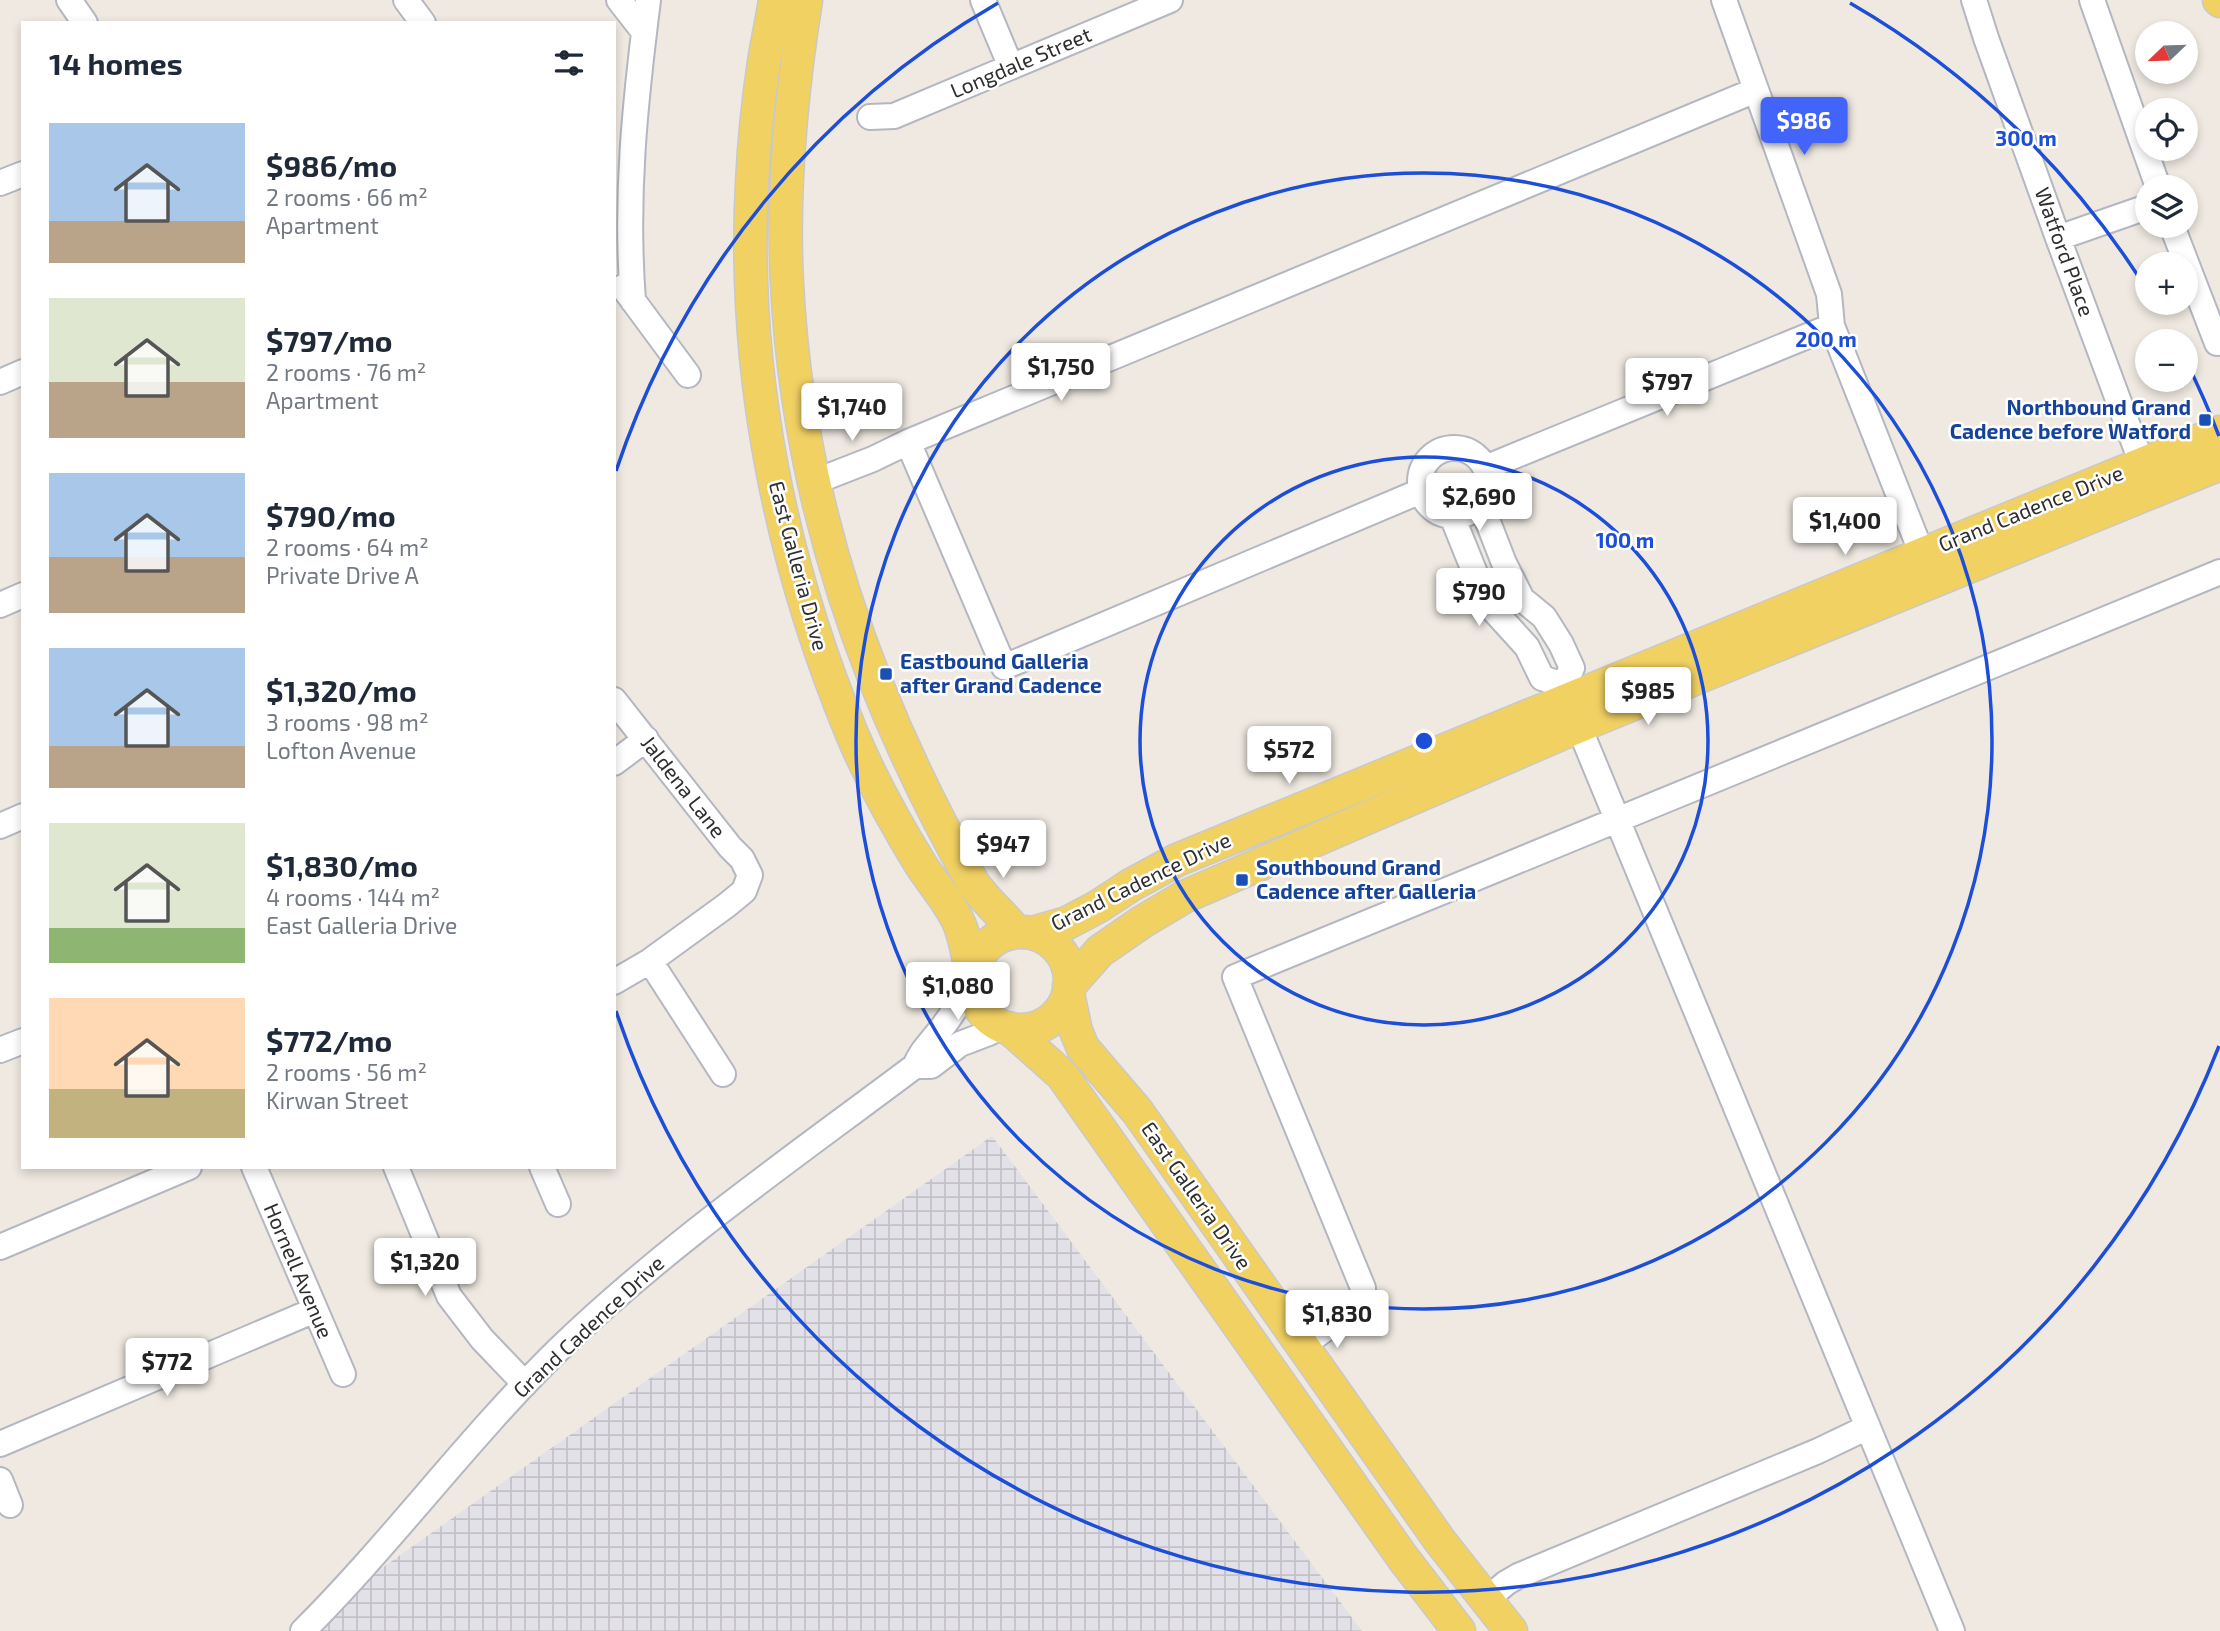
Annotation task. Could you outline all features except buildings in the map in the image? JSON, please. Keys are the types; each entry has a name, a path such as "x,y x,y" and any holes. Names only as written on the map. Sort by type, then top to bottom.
{"main road":[{"name":"East Galleria Drive","path":"775,0 764,63 755,142 751,283 756,365 777,496 806,607 857,747 902,836 957,918 972,977"},
{"name":"East Galleria Drive","path":"806,0 791,116 786,245 787,286 800,409 814,482 846,604 881,700 968,875 981,895 1024,932"},
{"name":"Grand Cadence Drive","path":"1069,990 1100,951 1184,897 1570,704 1922,554 2220,432"},
{"name":"Grand Cadence Drive","path":"1024,932 1067,923 1177,860 1570,704 2220,464"},
{"path":"1024,932 1045,938 1065,958 1069,972 1069,990 1062,1007 1052,1019 1024,1030 1005,1027 989,1018 979,1007 974,995 972,977 977,957 987,944 1001,935 1024,932"},
{"name":"East Galleria Drive","path":"1069,990 1076,1031 1088,1054 1138,1111 1433,1532 1510,1631"},
{"name":"East Galleria Drive","path":"1005,1027 1062,1075 1404,1558 1459,1631"}],"street":[{"path":"69,0 84,21"},
{"path":"406,0 422,21"},
{"path":"619,0 644,32"},
{"path":"633,301 629,215 631,156 648,0"},
{"path":"983,0 1011,67"},
{"name":"Longdale Street","path":"870,117 894,116 1170,0"},
{"path":"1724,0 1829,294 1832,326 1922,554"},
{"name":"Watford Place","path":"1974,0 2142,464"},
{"path":"2092,0 2154,175"},
{"path":"814,482 1756,90"},
{"path":"0,183 21,175"},
{"path":"2058,238 2135,211"},
{"path":"2177,238 2217,342"},
{"path":"616,279 688,374"},
{"path":"1485,468 1832,326"},
{"path":"0,382 21,373"},
{"path":"908,442 1003,667 1421,491"},
{"path":"1450,447 1473,453 1485,468 1488,484 1486,495 1473,511 1463,515 1452,516 1433,509 1421,491 1419,480 1422,468 1429,458 1450,447"},
{"path":"1481,503 1504,563 1522,598 1544,617 1561,643 1572,668 1570,704"},
{"path":"1452,516 1488,603 1527,647 1542,678 1570,704 1952,1631"},
{"path":"1475,575 1504,563"},
{"path":"1302,1346 1355,1307 1363,1295 1363,1288 1235,977 2220,572"},
{"path":"0,605 21,596"},
{"name":"Jaldena Lane","path":"616,702 742,859 750,875 744,891 650,961"},
{"path":"616,761 646,738"},
{"path":"0,826 21,817"},
{"path":"616,981 650,961 723,1074"},
{"name":"Grand Cadence Drive","path":"303,1631 369,1562 525,1384 596,1315 672,1249 915,1066 920,1053 956,1009 972,977"},
{"name":"Grand Cadence Drive","path":"915,1066 930,1066 960,1044 1005,1027"},
{"path":"0,1050 21,1042"},
{"path":"0,1247 184,1169"},
{"name":"Hornell Avenue","path":"255,1169 343,1374"},
{"path":"397,1169 449,1296 482,1339 525,1384"},
{"path":"543,1169 558,1204"},
{"path":"0,1444 316,1310"},
{"path":"1485,1601 1518,1576 1818,1451 1868,1427"},
{"path":"0,1480 10,1505"}],"shaded area":[{"path":"992,1136 1362,1631 293,1631"}],"place":[{"name":"Northbound Grand Cadence before Watford","path":"2205,420"},
{"name":"Eastbound Galleria after Grand Cadence","path":"886,674"},
{"name":"Southbound Grand Cadence after Galleria","path":"1242,880"}]}
